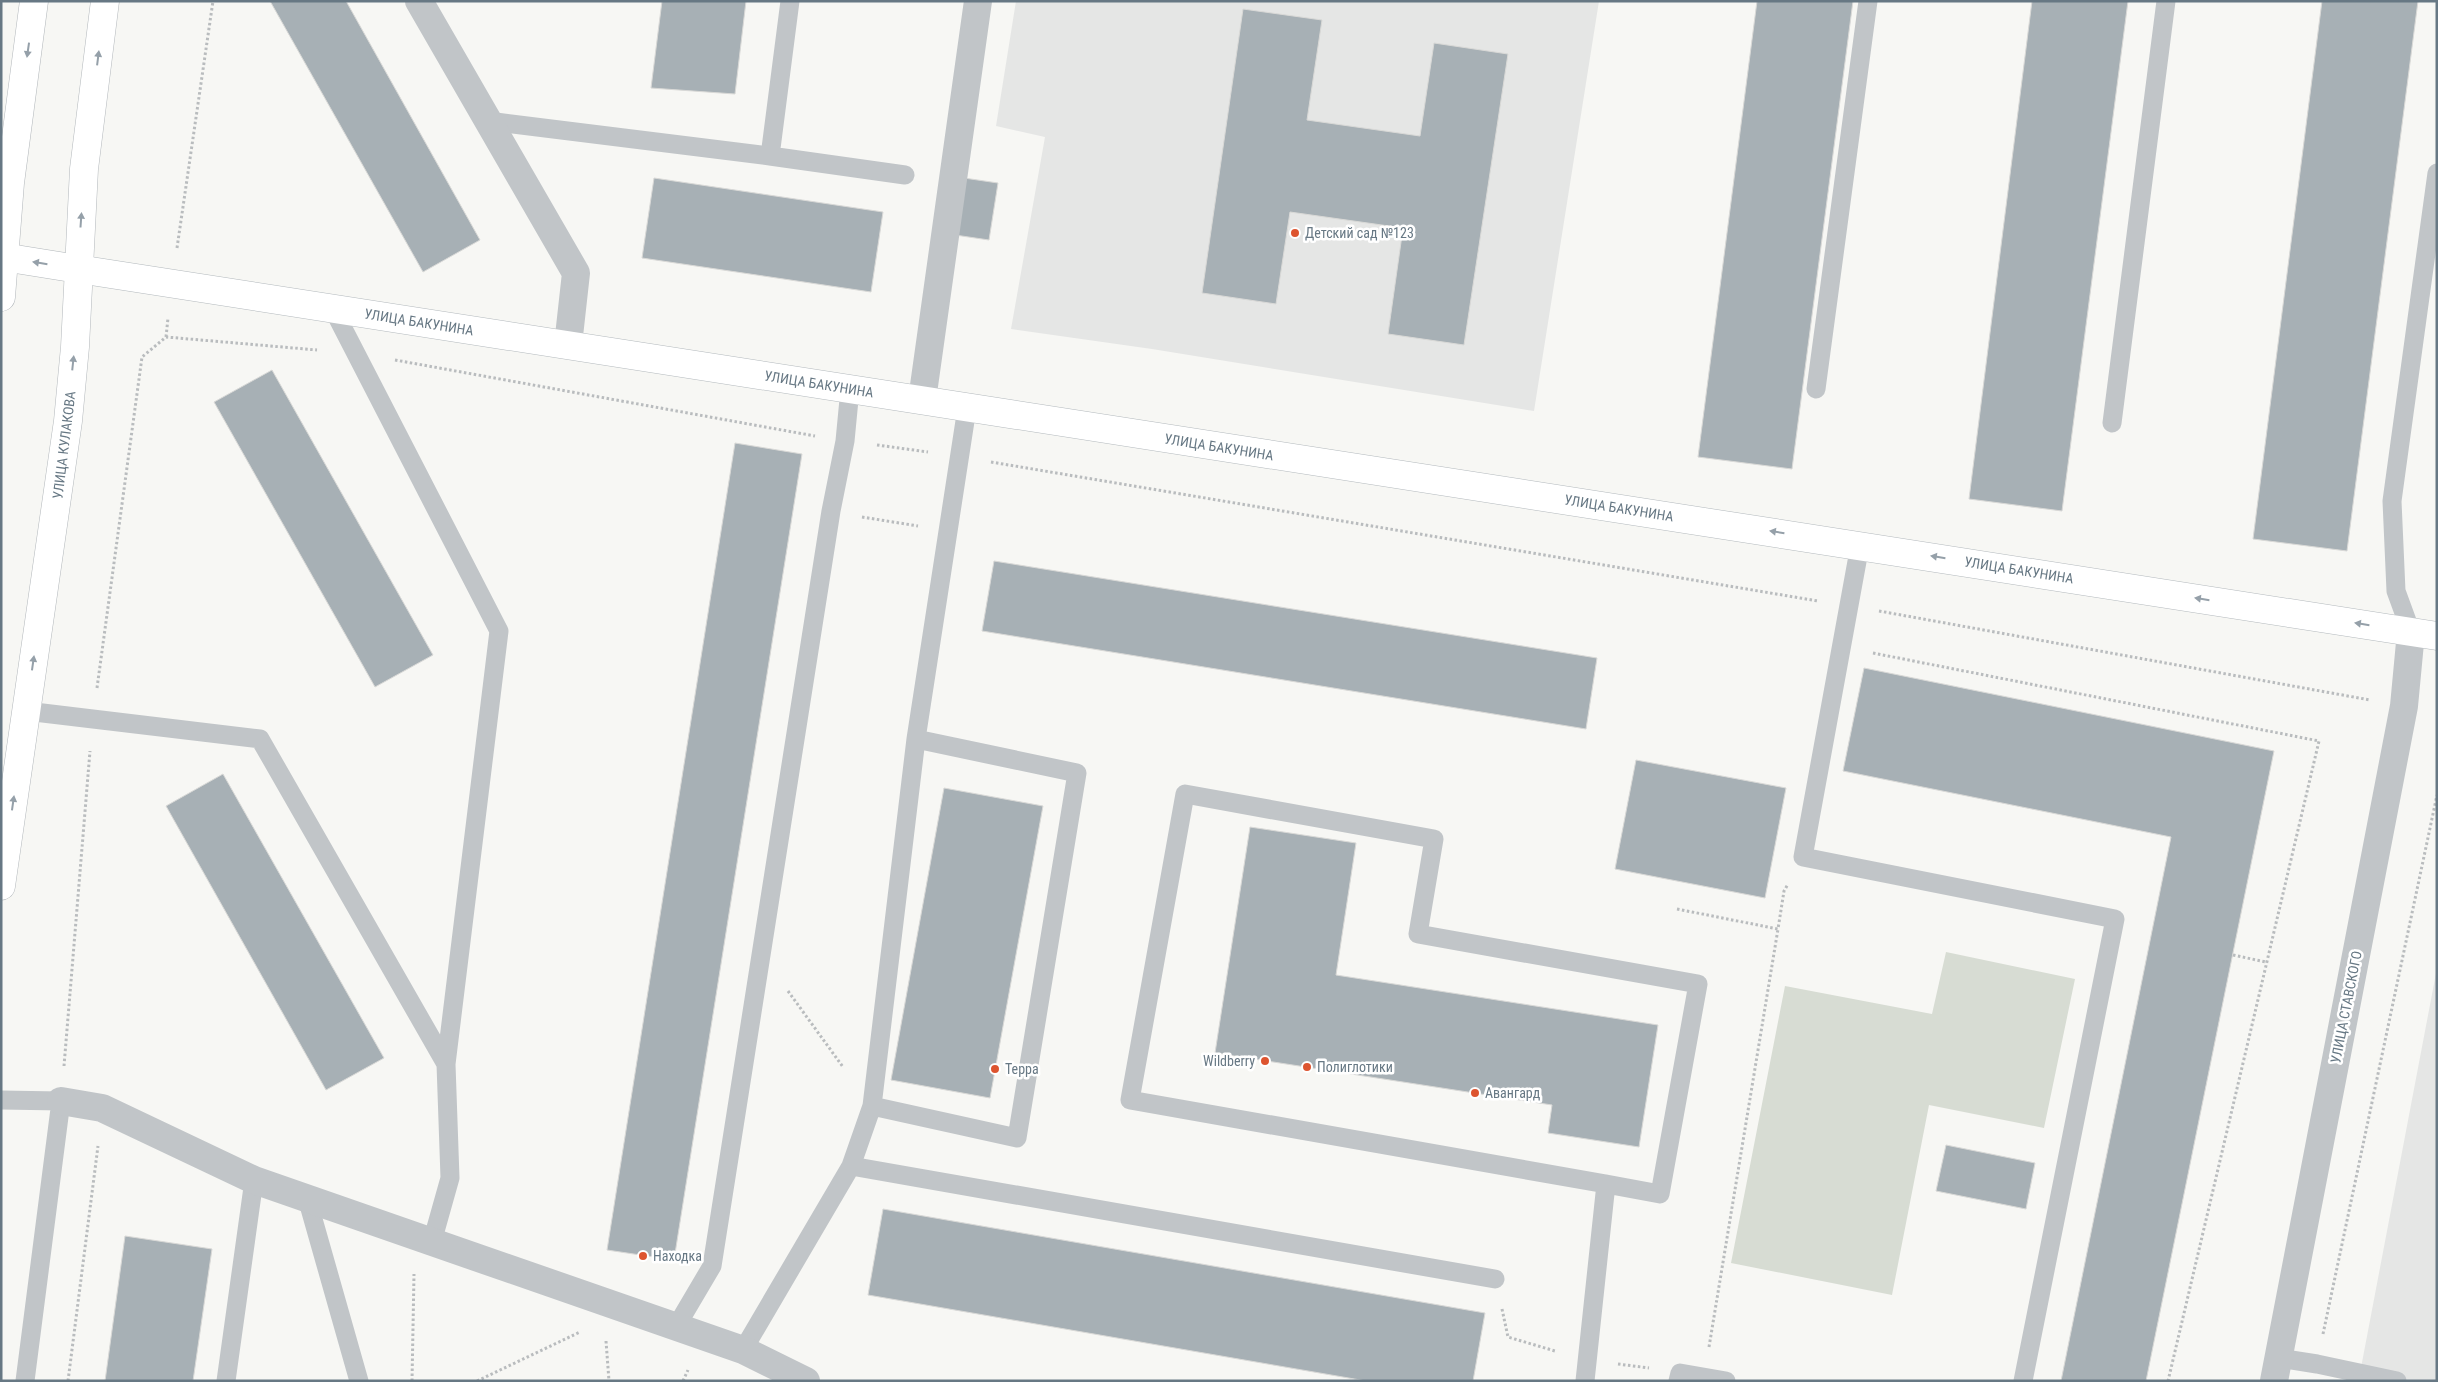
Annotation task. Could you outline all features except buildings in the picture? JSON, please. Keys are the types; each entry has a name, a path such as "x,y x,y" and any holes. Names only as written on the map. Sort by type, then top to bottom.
{"street":[{"path":"1,297 2,256 10,183 34,1"},
{"name":"УЛИЦА КУЛАКОВА","path":"1,886 68,421 75,347 84,169 105,1"},
{"path":"419,1 576,273 568,345"},
{"path":"922,400 978,1"},
{"name":"УЛИЦА БАКУНИНА","path":"2,256 2424,634"},
{"name":"УЛИЦА СТАВСКОГО","path":"2276,1369 2404,706 2424,634"},
{"path":"61,1101 102,1108 254,1180 743,1350 806,1381"}],"lane":[{"path":"770,156 790,1"},
{"path":"1816,389 1868,1"},
{"path":"2112,423 2166,1"},
{"path":"488,121 770,156 904,175"},
{"path":"2424,634 2396,591 2392,501 2437,173"},
{"path":"333,309 499,631 446,1064 450,1178 432,1242"},
{"path":"676,1327 712,1266 831,511 844,441 850,389"},
{"path":"743,1350 851,1166 872,1106 916,739 958,456 967,408"},
{"path":"1860,545 1847,606 1803,857 2115,920 2023,1381"},
{"path":"26,711 260,739 446,1064"},
{"path":"872,1106 1017,1138 1077,773 916,739"},
{"path":"1185,794 1434,838 1418,934 1698,984 1660,1194 1606,1184 1130,1100 1185,794"},
{"path":"1,1100 61,1101 25,1381"},
{"path":"851,1166 1495,1279"},
{"path":"226,1381 254,1180"},
{"path":"1585,1381 1606,1184"},
{"path":"307,1198 359,1381"},
{"path":"2276,1369 2317,1364 2397,1381"},
{"path":"1679,1377 1704,1377 1726,1381"}],"path":[{"path":"177,252 213,1"},
{"path":"142,357 166,338 356,353 844,441 958,456 1847,606 2404,706"},
{"path":"831,511 948,531"},
{"path":"1840,647 2319,741 2168,1381"},
{"path":"2317,1364 2437,795"},
{"path":"1704,1377 1784,891 1803,857"},
{"path":"1677,909 1778,929"},
{"path":"762,955 872,1106"},
{"path":"2233,955 2266,962"},
{"path":"68,1381 102,1108"},
{"path":"412,1381 413,1277 432,1242"},
{"path":"1495,1279 1508,1338 1588,1360 1679,1377"},
{"path":"477,1381 629,1311"},
{"path":"604,1321 609,1381"}],"shaded area":[{"name":"Детский сад №123","path":"1016,1 1599,1 1534,411 1152,349 1011,329 1045,137 996,126"},
{"path":"1946,952 2075,979 2044,1128 1929,1105 1892,1295 1731,1263 1785,986 1932,1014"},
{"path":"2437,968 2437,1381 2359,1381 2360,1373"}],"place":[{"name":"Детский сад №123","path":"1295,233"},
{"name":"Wildberry","path":"1265,1061"},
{"name":"Полиглотики","path":"1307,1067"},
{"name":"Терра","path":"995,1069"},
{"name":"Авангард","path":"1475,1093"},
{"name":"Находка","path":"643,1256"}]}
